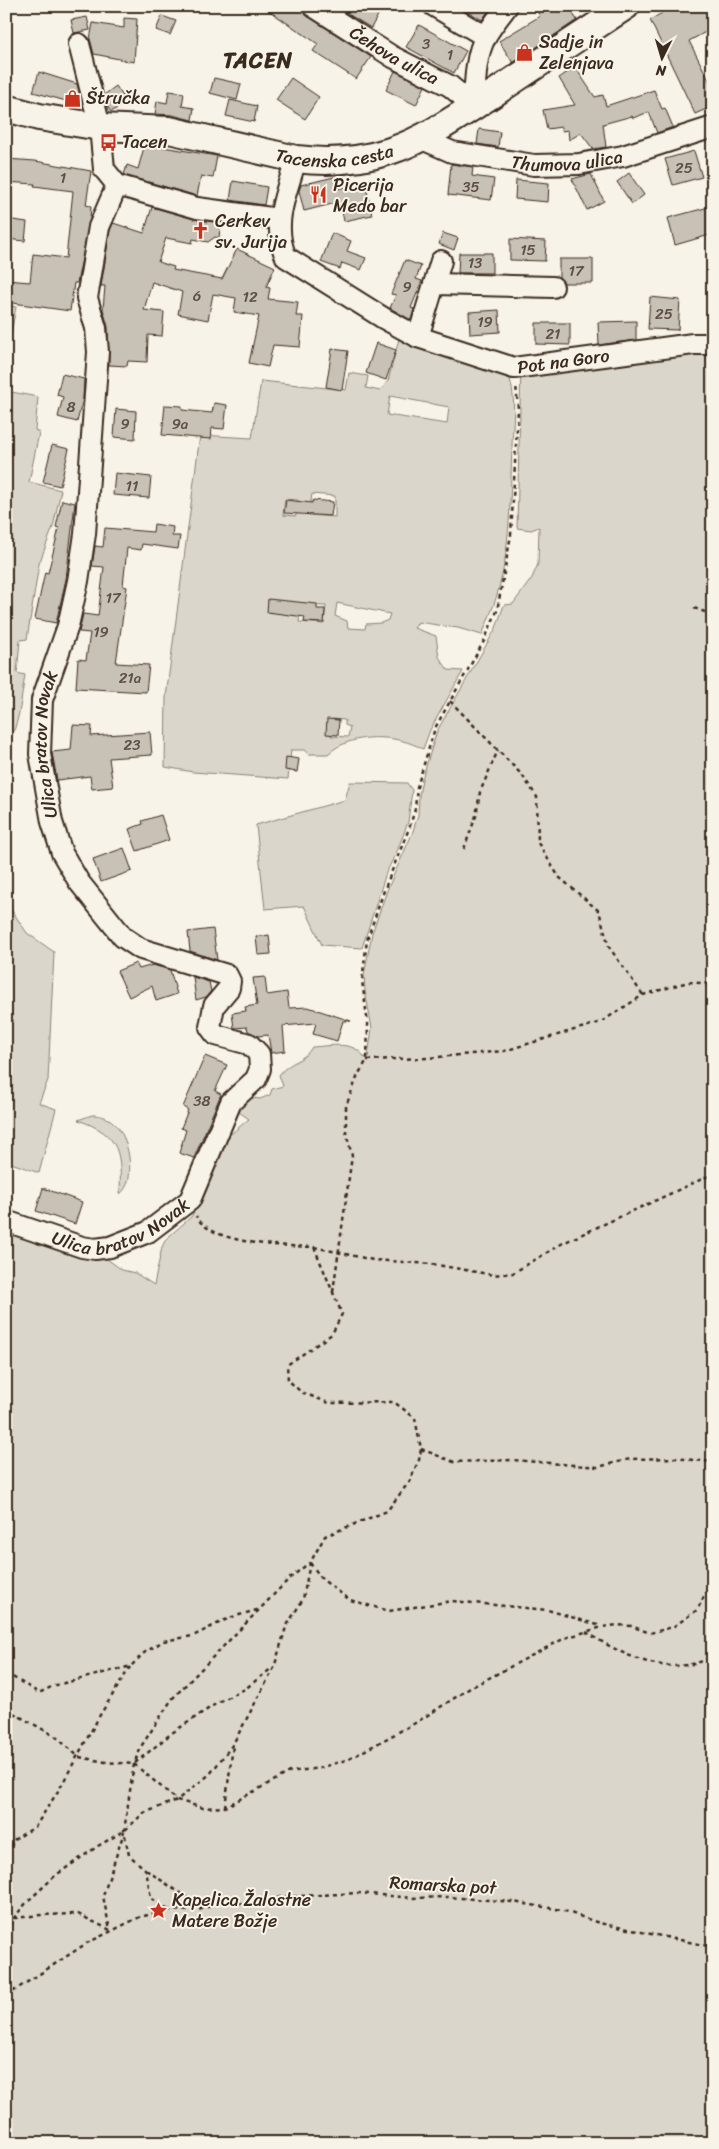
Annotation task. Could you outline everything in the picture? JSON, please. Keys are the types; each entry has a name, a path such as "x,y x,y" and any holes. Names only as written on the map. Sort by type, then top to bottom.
{"main road":[{"name":"Tacenska cesta","path":"6,108 39,117 100,127 168,130 296,159 326,162 360,159 391,150 420,138 474,106 626,6"}],"street":[{"name":"Čehova ulica","path":"313,6 393,57 450,86 474,106"},
{"path":"434,6 486,37"},
{"path":"474,106 478,67 486,37 507,6"},
{"path":"79,44 100,127 104,169 117,185 197,208 279,218"},
{"name":"Thumova ulica","path":"420,138 452,152 470,155 534,165 579,164 623,156 713,127"},
{"name":"Pot na Goro","path":"296,159 279,218 280,243 286,257 418,337 514,368 693,344 713,344"},
{"name":"Ulica bratov Novak","path":"6,1221 82,1247 95,1249 110,1247 148,1232 190,1200 231,1102 256,1079 260,1069 259,1054 249,1044 216,1035 210,1027 214,1006 229,988 230,981 227,975 141,948 123,937 78,882 62,853 52,822 40,754 42,700 68,626 85,534 98,352 96,328 87,298 99,227 117,185"},
{"path":"418,337 435,284 440,261"},
{"path":"435,284 553,287"}],"path":[{"path":"333,1292 352,1156 346,1132 346,1106 358,1075 367,1060 368,1024 362,981 368,940 385,888 410,826 415,809 417,787 435,728 487,634 497,611 511,535 518,409 514,368"},
{"path":"694,608 713,615"},
{"path":"450,701 522,775 537,797 538,843 559,877 599,911 609,947 643,995"},
{"path":"464,849 476,816 480,792 498,750"},
{"path":"367,1060 427,1058 504,1051 601,1022 643,995 688,982 713,984"},
{"path":"190,1200 197,1218 203,1226 235,1240 314,1247 373,1260 432,1264 493,1275 513,1273 563,1243 713,1174"},
{"path":"6,1933 27,1902 56,1875 98,1846 124,1831 144,1813 177,1800 210,1774 233,1744 274,1668 286,1627 303,1599 310,1563 325,1536 387,1511 409,1482 419,1460 421,1449 415,1418 394,1402 329,1403 301,1392 288,1380 287,1365 332,1334 342,1314 314,1247"},
{"path":"421,1449 454,1462 512,1460 598,1467 630,1458 675,1458 713,1462"},
{"path":"110,1930 103,1896 124,1831 134,1764 142,1744 172,1699 290,1578 310,1563"},
{"path":"310,1563 323,1580 350,1600 389,1611 452,1601 548,1610 602,1627"},
{"path":"6,1709 55,1736 79,1757 105,1762 134,1764 177,1800 204,1808 225,1807 290,1772 320,1768 349,1759 418,1722 470,1688 565,1638 616,1624 631,1626 650,1633 673,1627 697,1610 713,1579"},
{"path":"6,1854 15,1839 35,1827 79,1757 100,1715 131,1666 144,1652 163,1641 193,1636 229,1618 261,1608"},
{"path":"586,1632 613,1649 644,1663 676,1666 704,1661 713,1656"},
{"path":"6,1673 39,1693 53,1686 131,1666"},
{"path":"134,1764 216,1703 245,1689 274,1668"},
{"path":"225,1807 233,1744"},
{"path":"124,1831 129,1855 146,1870 204,1909"},
{"path":"146,1870 151,1898 168,1910"},
{"name":"Romarska pot","path":"6,1996 87,1942 140,1917 168,1910 195,1911 224,1902 252,1904 281,1897 359,1892 412,1898 456,1897 513,1902 562,1910 599,1923 713,1947"},
{"path":"6,1919 41,1914 78,1914 110,1930"}],"shaded area":[{"path":"6,305 16,307 6,361"},
{"path":"400,335 507,371 513,399 510,503 505,559 497,595 482,635 458,628 418,622 414,628 436,636 439,657 448,670 463,671 430,730 423,749 400,740 374,738 349,742 328,754 309,754 305,750 291,750 288,779 193,772 165,767 166,697 200,435 252,438 261,381 346,390 349,373 368,376 366,388 380,391 388,381","holes":["390,396 449,407 447,424 387,415","312,494 335,496 335,517 309,515","285,499 298,500 296,516 283,515","337,603 390,614 388,620 381,623 366,624 365,629 348,628 347,621 335,616","301,605 326,606 324,624 299,622","332,719 345,720 345,725 350,727 348,737 331,736"]},
{"path":"713,344 713,2143 6,2143 6,1225 103,1256 122,1270 135,1273 154,1285 162,1247 166,1239 191,1217 197,1207 215,1147 249,1119 236,1110 244,1097 260,1099 270,1095 272,1089 283,1086 279,1075 309,1052 312,1047 342,1045 355,1049 365,1058 368,1056 372,1028 364,975 372,933 388,888 412,834 418,815 422,779 437,731 496,628 504,605 513,604 532,578 538,564 539,527 531,530 517,528 521,367"},
{"path":"6,391 38,397 35,430 39,433 29,482 61,490 53,527 39,564 27,639 20,640 17,673 25,675 17,721 11,738 6,745 6,423 10,410 6,409"},
{"path":"350,782 407,783 412,790 408,822 398,849 386,873 362,948 322,945 304,906 265,909 256,825 345,800"},
{"path":"6,902 27,933 54,952 48,1080 39,1103 56,1109 39,1173 6,1161"},
{"path":"92,1115 102,1116 112,1121 121,1132 125,1141 130,1170 125,1188 120,1194 119,1157 111,1139 103,1132 78,1120"}],"building":[{"path":"262,6 301,6 307,16 371,57 356,79 313,51 318,44"},
{"path":"335,6 383,6 371,28"},
{"path":"459,6 492,6 482,20"},
{"path":"534,6 568,6 577,20 513,63 499,41 540,16"},
{"path":"674,6 713,6 713,28 689,41 713,88 713,106 695,114 650,20"},
{"path":"162,16 176,21 170,35 156,30"},
{"path":"87,17 90,30 74,33 71,20"},
{"path":"124,18 137,19 134,62 94,54 90,39 93,23 124,28"},
{"path":"419,25 466,51 454,73 406,47"},
{"path":"575,67 595,97 603,95 606,106 654,90 662,109 665,108 673,127 657,133 649,112 633,118 632,116 603,124 606,147 593,149 581,133 569,140 568,130 562,131 561,127 547,129 543,110 575,105 559,78"},
{"path":"395,71 425,86 416,105 386,90"},
{"path":"39,72 77,84 80,95 77,104 33,92"},
{"path":"214,78 241,84 237,100 210,93"},
{"path":"291,78 319,97 305,119 276,100"},
{"path":"116,86 127,102 111,112 104,95"},
{"path":"169,91 184,93 182,106 194,108 192,120 172,115 155,114 157,101 167,103"},
{"path":"230,100 257,106 254,122 226,116"},
{"path":"479,129 500,132 498,147 477,144"},
{"path":"145,144 217,156 213,178 201,176 197,196 124,175 127,165 138,169"},
{"path":"694,151 702,177 673,185 665,159"},
{"path":"6,159 35,161 91,171 86,205 91,206 90,219 77,283 74,283 70,311 6,302 6,280 30,282 33,254 66,258 73,191 34,186 35,184 6,182"},
{"path":"451,164 473,167 472,176 494,179 491,200 448,195"},
{"path":"629,173 644,195 632,204 617,182"},
{"path":"591,174 604,201 587,210 572,179"},
{"path":"334,177 337,189 365,182 372,215 344,221 340,202 304,211 299,191 301,185"},
{"path":"516,180 549,183 548,202 515,199"},
{"path":"233,181 267,187 264,205 230,200"},
{"path":"152,207 194,219 215,222 220,228 219,238 215,237 208,242 193,239 192,243 166,238 158,262 174,267 173,270 222,279 237,249 275,267 266,287 270,288 268,299 298,302 296,316 303,316 300,347 273,345 268,367 249,363 259,316 234,312 236,298 213,294 208,320 178,314 182,292 152,282 144,310 164,312 162,336 148,335 147,362 128,361 127,366 109,365 108,327 103,309 105,286 101,286 110,230 113,223 144,233"},
{"path":"709,207 713,221 713,234 675,245 668,218"},
{"path":"6,219 27,222 25,241 6,239"},
{"path":"332,233 351,241 347,251 366,258 361,270 342,263 340,269 321,262"},
{"path":"443,233 458,238 454,250 439,244"},
{"path":"510,239 546,241 545,261 510,260"},
{"path":"459,253 492,253 492,273 458,273"},
{"path":"559,259 593,259 593,283 564,283 559,277"},
{"path":"405,260 421,266 416,279 422,281 411,308 414,309 411,320 390,308 396,295 391,294"},
{"path":"650,297 680,300 678,330 648,329"},
{"path":"499,310 500,332 470,334 469,312"},
{"path":"636,321 636,340 599,345 598,322"},
{"path":"536,323 570,323 570,345 536,344"},
{"path":"376,343 396,350 386,380 366,373"},
{"path":"332,349 348,351 342,390 326,387"},
{"path":"62,374 84,379 83,399 77,422 58,417 63,397 57,395"},
{"path":"214,403 227,405 224,429 212,428 211,439 162,435 165,405 182,406 182,410 212,413"},
{"path":"116,409 136,411 135,439 114,437"},
{"path":"52,445 69,449 60,486 43,482"},
{"path":"115,473 151,477 149,498 113,495"},
{"path":"62,500 75,503 66,579 56,623 35,619 45,572 48,573 59,528 56,527"},
{"path":"286,500 312,503 313,500 333,502 331,516 284,513"},
{"path":"154,524 173,527 172,536 180,536 178,549 142,544 141,550 127,548 123,586 127,587 116,663 149,665 146,692 76,688 78,659 86,660 90,633 79,632 83,614 98,616 104,567 92,566 95,546 103,547 105,528 153,532"},
{"path":"268,599 317,604 317,609 325,609 324,623 304,622 305,617 267,612"},
{"path":"327,719 339,720 338,735 326,734"},
{"path":"73,725 92,726 91,736 150,732 152,755 109,758 113,787 92,789 90,776 57,780 52,752 71,750"},
{"path":"286,757 299,759 297,772 285,770"},
{"path":"161,815 169,840 137,851 129,829 143,824 142,821"},
{"path":"124,848 132,871 101,882 93,859"},
{"path":"213,929 217,960 190,951 188,932"},
{"path":"269,935 271,954 258,955 256,937"},
{"path":"136,963 139,969 153,965 170,970 177,994 156,1001 152,986 129,997 117,971"},
{"path":"193,977 209,982 211,991 206,997 196,1000"},
{"path":"265,977 267,995 287,992 289,1008 308,1007 351,1021 343,1021 337,1041 313,1034 316,1023 283,1026 285,1051 271,1053 268,1035 258,1036 248,1031 247,1027 234,1028 232,1013 246,1011 245,1007 257,1005 253,978"},
{"path":"205,1056 227,1065 215,1091 221,1094 194,1158 179,1153 186,1130 181,1128 188,1110 183,1107"},
{"path":"43,1188 82,1202 75,1224 36,1211"}],"place":[{"name":"Sadje in Zelenjava","path":"525,52"},
{"name":"Štručka","path":"72,98"},
{"name":"Tacen","path":"108,142"},
{"name":"Picerija Medo bar","path":"319,195"},
{"name":"Cerkev sv. Jurija","path":"201,231"},
{"name":"Kapelica Žalostne Matere Božje","path":"158,1910"}],"district":[{"name":"TACEN","path":"258,60"}]}
